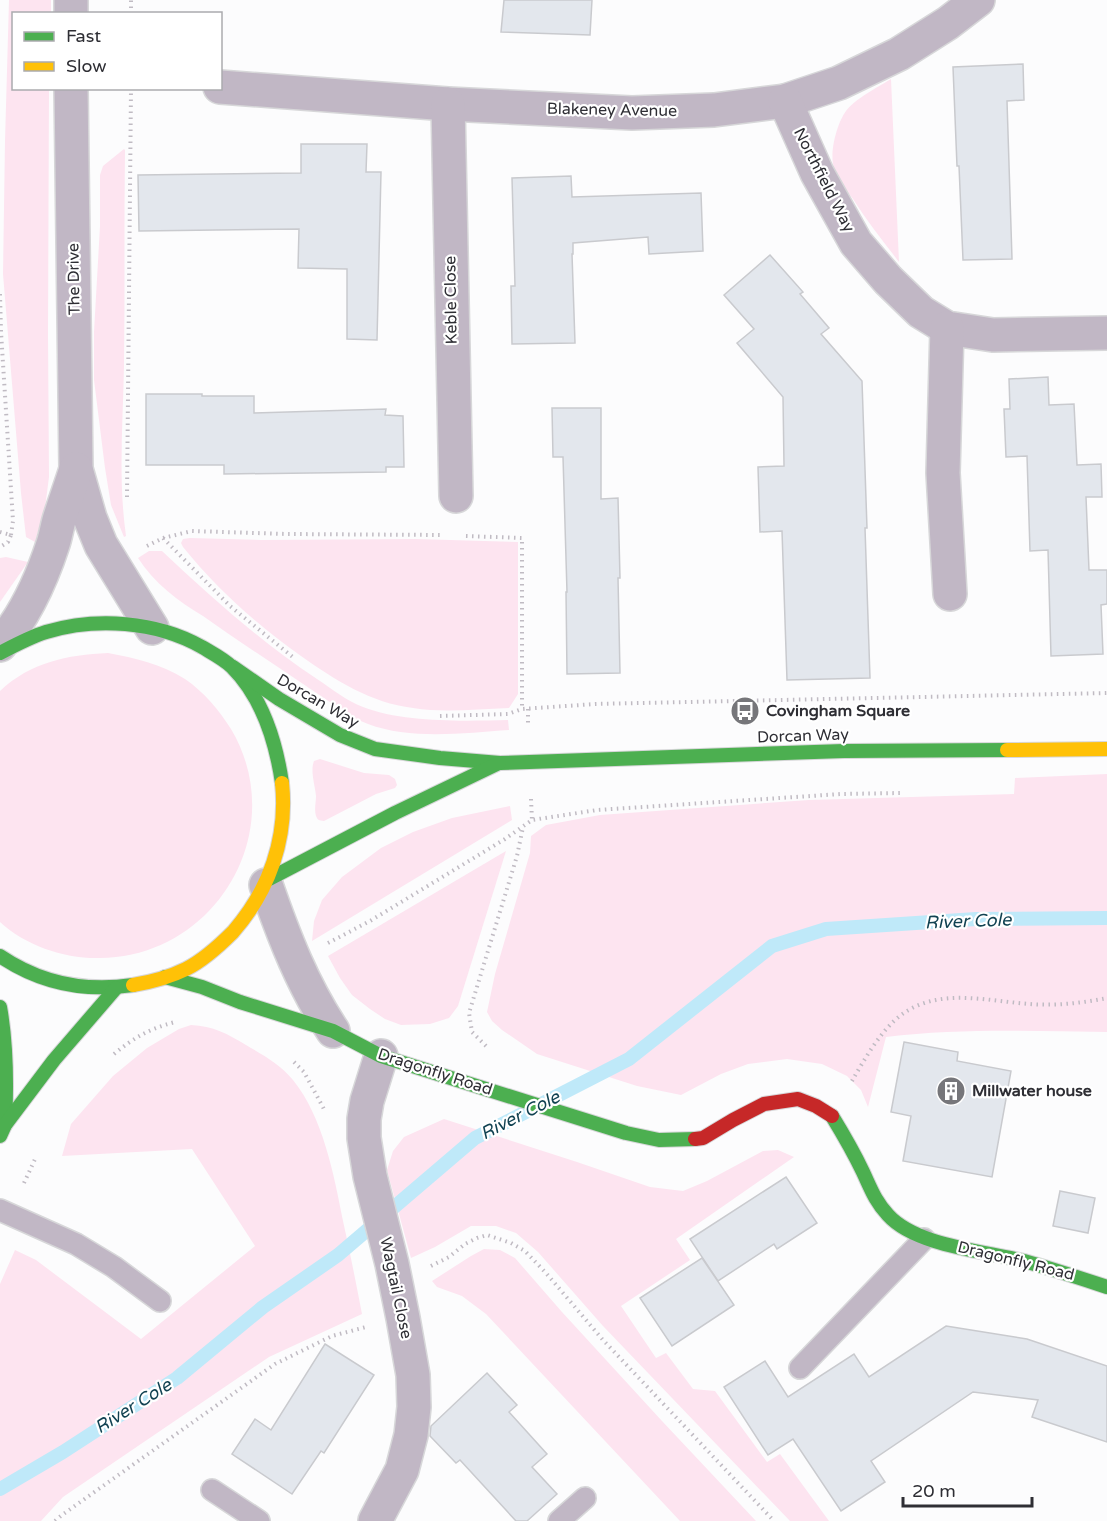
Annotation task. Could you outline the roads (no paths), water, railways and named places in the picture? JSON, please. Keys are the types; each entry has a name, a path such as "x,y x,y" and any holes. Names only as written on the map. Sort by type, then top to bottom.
{"main road":[{"name":"Dorcan Way","path":"0,653 34,635 72,625 111,623 152,628 190,640 279,699 340,735 360,743 390,752 500,763 844,751 1107,749"},
{"path":"0,956 42,978 92,988 116,988 147,982 186,969 220,945 238,928 254,908 267,882 283,831 285,808 280,763 266,719 254,696 233,667"},
{"name":"Dorcan Way","path":"267,882 365,828 500,763"},
{"name":"Dragonfly Road","path":"165,977 202,987 240,1002 333,1031 381,1056 626,1133 659,1140 703,1138 764,1104 798,1099 832,1115 863,1172 874,1198 889,1218 903,1228 924,1239 1023,1261 1107,1287"},
{"path":"2,1131 54,1060 116,988"},
{"path":"0,1007 8,1077 2,1131"}],"street":[{"name":"Blakeney Avenue","path":"222,87 448,104 632,113 714,110 785,101 839,83 899,54 948,23 978,0"},
{"name":"The Drive","path":"71,90 76,469 90,518 101,545 152,628"},
{"name":"Northfield Way","path":"785,101 817,173 856,243 888,280 921,312 947,328 993,335 1107,333"},
{"name":"Keble Close","path":"448,104 456,496"},
{"path":"947,328 943,473 950,594"},
{"name":"The Drive","path":"0,645 24,613 46,562 76,469"},
{"path":"267,882 295,962 333,1031"},
{"name":"Wagtail Close","path":"379,1519 402,1470 414,1407 413,1374 403,1318 370,1176 364,1138 367,1101 381,1056"}],"lane":[{"path":"0,1210 76,1244 114,1267 160,1301"},
{"path":"800,1368 924,1239"},
{"path":"212,1490 259,1521"},
{"path":"559,1521 585,1498"}],"waterway":[{"name":"River Cole","path":"0,1489 63,1452 177,1378 263,1307 338,1255 475,1138 629,1059 772,946 826,929 976,919 1107,918"}],"place":[{"name":"Covingham Square","path":"745,711"},
{"name":"Millwater house","path":"951,1091"}]}
